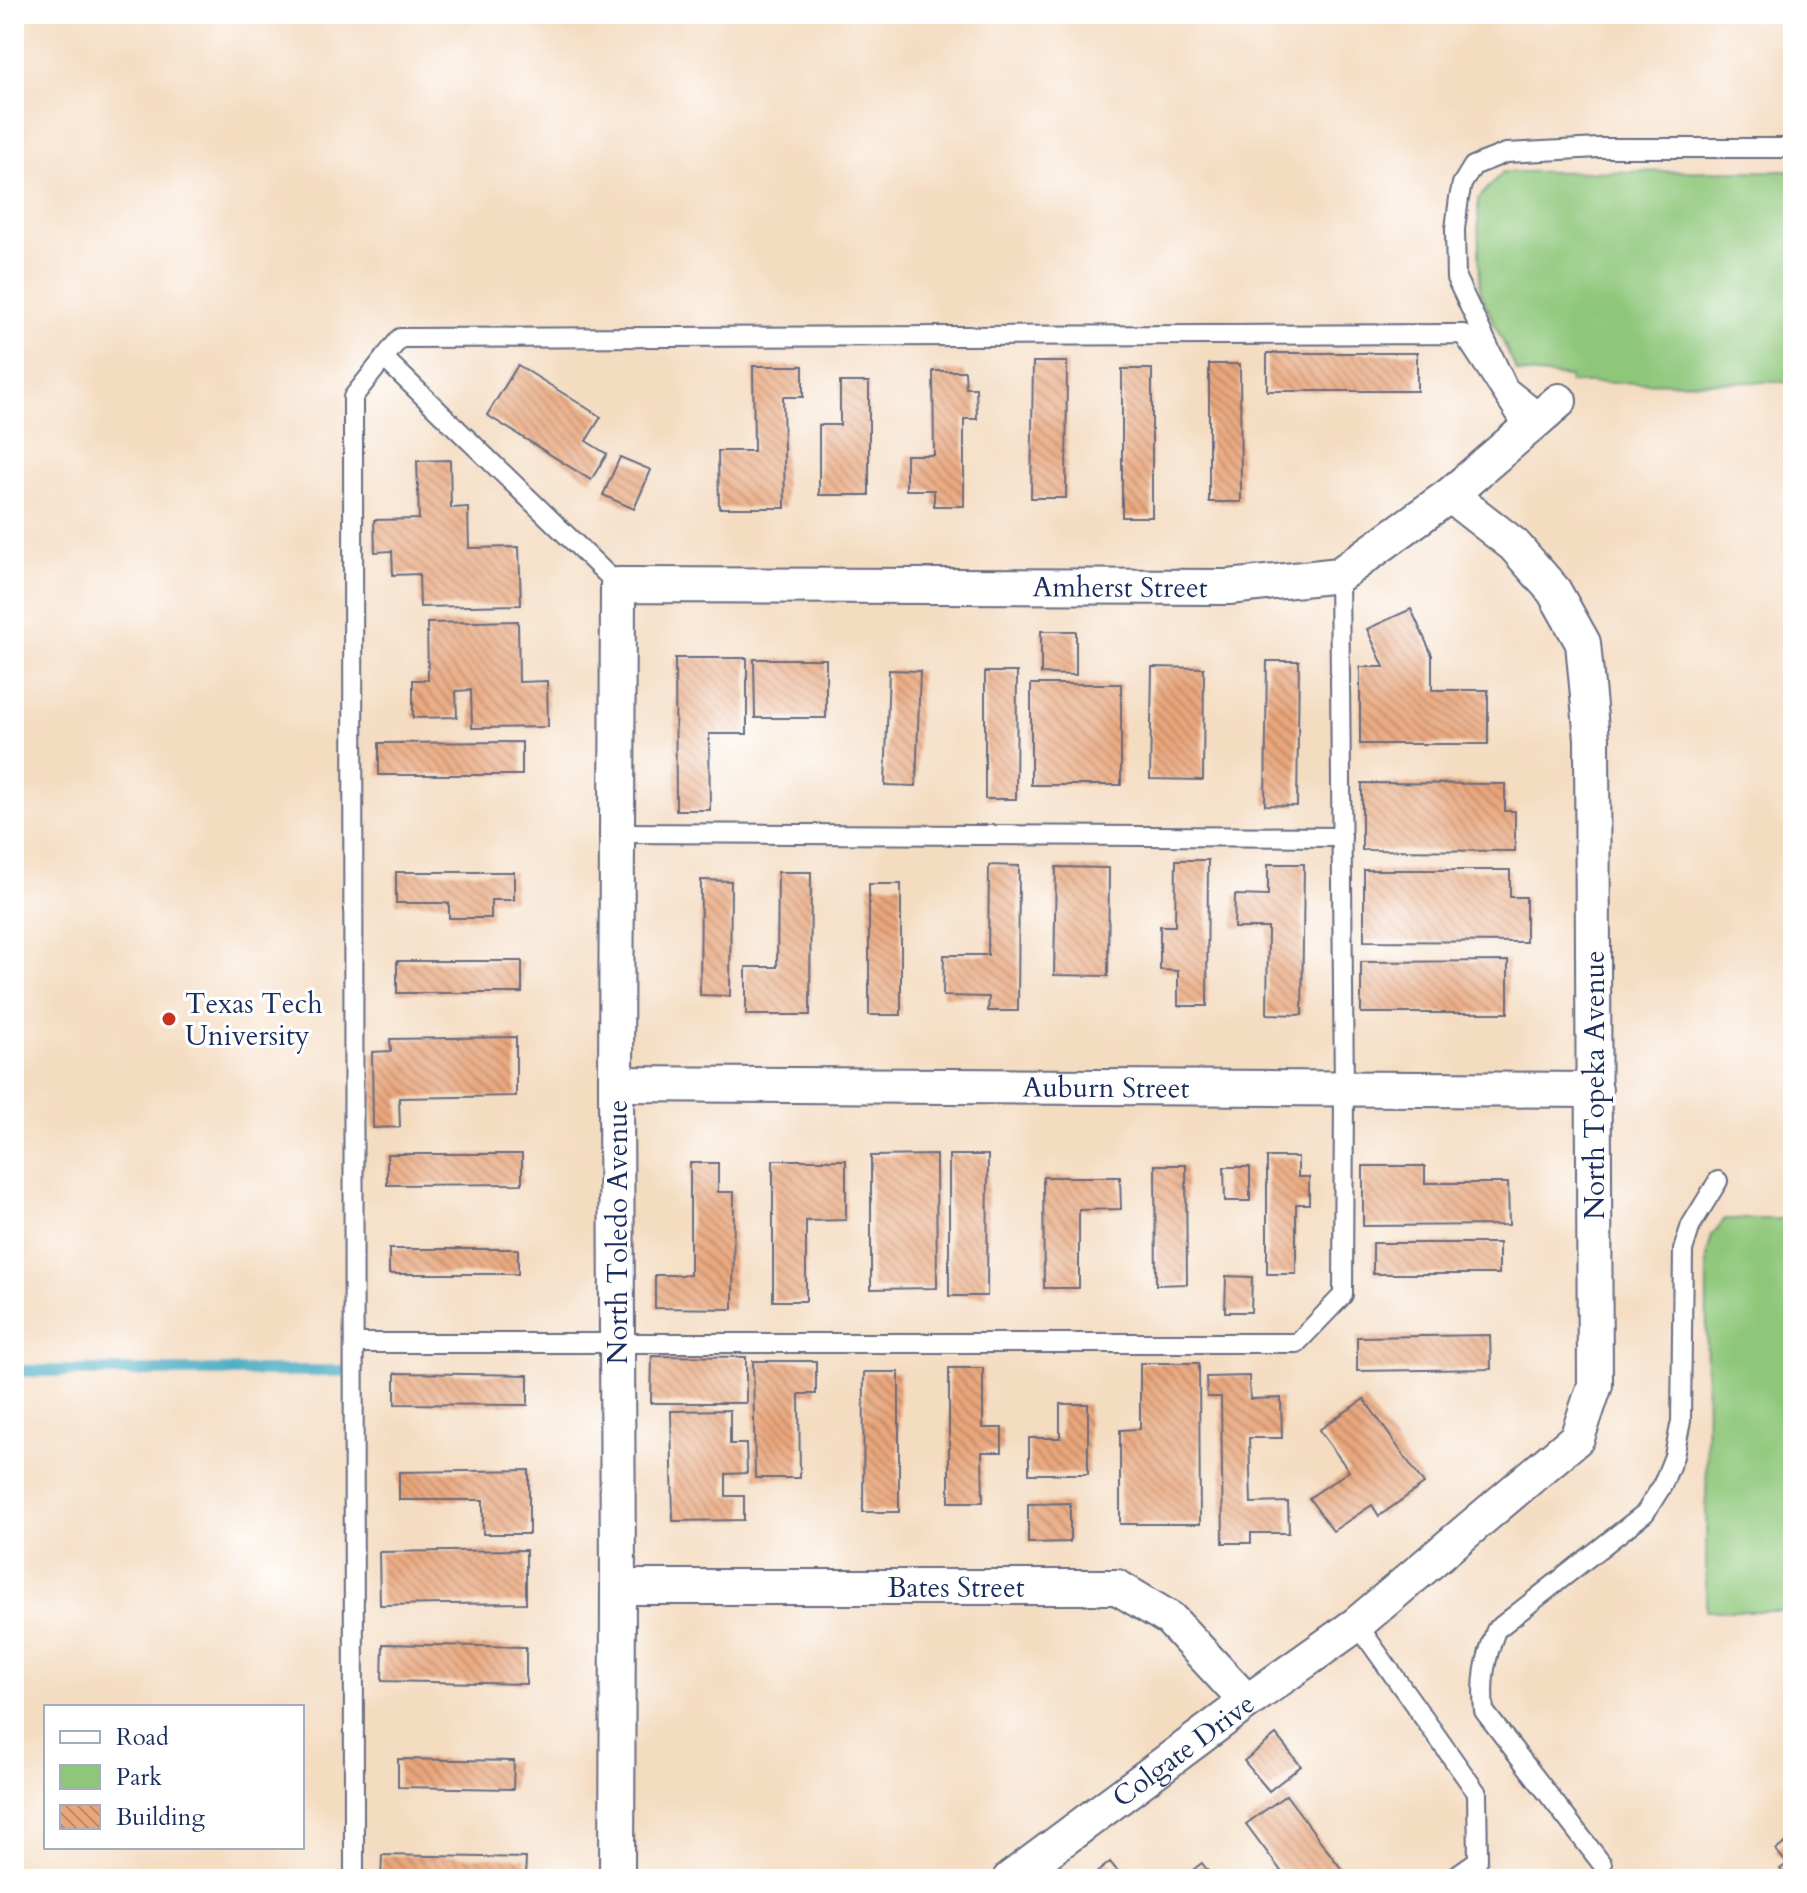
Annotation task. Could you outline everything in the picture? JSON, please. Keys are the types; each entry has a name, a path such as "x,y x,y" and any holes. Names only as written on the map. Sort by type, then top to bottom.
{"street":[{"name":"Amherst Street","path":"618,585 1229,587 1339,575 1450,495 1543,416"},
{"name":"North Topeka Avenue","path":"1357,1624 1577,1438 1595,1385 1592,739 1583,643 1554,591 1514,545 1450,495"},
{"name":"North Toledo Avenue","path":"617,1879 618,585"},
{"name":"Auburn Street","path":"616,1084 1595,1090"},
{"name":"Bates Street","path":"618,1587 1117,1587 1170,1619 1247,1702"},
{"name":"Colgate Drive","path":"1010,1879 1357,1624"}],"lane":[{"path":"1543,416 1508,387 1456,278 1455,229 1459,198 1462,184 1473,166 1506,153 1599,148 1793,148"},
{"path":"354,1879 353,397 400,338 1463,334 1543,416"},
{"path":"384,358 618,585"},
{"path":"354,1343 1297,1343 1343,1295 1339,575"},
{"path":"617,833 1342,837"},
{"path":"1602,1864 1484,1711 1482,1686 1486,1658 1496,1630 1645,1513 1662,1486 1674,1456 1681,1421 1683,1250 1691,1225 1718,1181"},
{"path":"1357,1624 1477,1793 1478,1860 1451,1879"}],"green space":[{"path":"1793,171 1793,382 1570,383 1570,377 1517,372 1480,292 1478,199 1503,172"},
{"path":"1725,1219 1793,1219 1793,1611 1706,1611 1707,1254 1712,1235"}],"building":[{"path":"1267,353 1417,353 1417,391 1267,391"},
{"path":"1033,362 1067,362 1066,498 1031,498"},
{"path":"1209,364 1240,364 1241,502 1209,502"},
{"path":"518,365 601,417 586,441 607,454 591,480 487,415"},
{"path":"753,366 803,366 803,397 783,397 785,508 719,508 718,451 754,451"},
{"path":"1122,369 1152,369 1152,517 1122,517"},
{"path":"933,371 965,371 966,388 976,388 977,419 964,419 964,506 934,506 934,490 906,490 906,455 934,455"},
{"path":"840,382 869,382 869,495 819,495 819,425 840,425"},
{"path":"620,457 651,470 634,509 603,495"},
{"path":"450,460 451,508 468,507 469,548 519,547 521,605 420,607 419,574 393,575 392,551 375,552 374,520 419,519 417,461"},
{"path":"1411,609 1432,655 1432,690 1488,690 1488,744 1360,744 1360,667 1384,667 1367,629"},
{"path":"518,621 519,682 547,681 548,727 472,728 471,690 456,691 457,717 413,718 413,680 428,680 427,623"},
{"path":"1041,631 1076,631 1076,675 1041,674"},
{"path":"675,658 747,658 747,734 709,734 710,810 676,810"},
{"path":"754,659 826,659 826,718 755,718"},
{"path":"1267,661 1299,661 1297,806 1265,805"},
{"path":"1152,667 1204,668 1203,780 1150,779"},
{"path":"889,670 920,671 916,786 885,785"},
{"path":"985,672 1017,672 1016,799 985,799"},
{"path":"1031,684 1121,684 1121,785 1031,785"},
{"path":"522,742 522,775 379,775 379,743"},
{"path":"1362,783 1505,784 1505,811 1515,811 1515,851 1362,850"},
{"path":"1176,860 1208,860 1207,1006 1178,1006 1178,971 1160,970 1160,926 1175,926"},
{"path":"1268,864 1304,864 1302,1015 1267,1014 1268,928 1234,928 1235,895 1268,896"},
{"path":"989,865 1019,866 1018,1011 988,1011 989,997 943,996 944,955 988,955"},
{"path":"1056,867 1109,868 1108,976 1054,975"},
{"path":"1364,870 1510,870 1510,897 1526,897 1526,942 1364,941"},
{"path":"396,872 514,872 514,900 491,900 491,918 449,918 449,903 396,903"},
{"path":"778,872 811,872 810,1015 746,1015 746,967 777,967"},
{"path":"701,880 731,881 730,996 700,995"},
{"path":"869,884 901,884 901,1015 869,1015"},
{"path":"397,961 522,961 522,993 397,993"},
{"path":"1508,961 1508,1013 1361,1013 1361,962"},
{"path":"516,1037 516,1096 399,1098 400,1127 373,1128 372,1052 391,1051 390,1039"},
{"path":"387,1154 522,1154 522,1184 387,1185"},
{"path":"936,1155 937,1288 871,1289 871,1156"},
{"path":"949,1155 988,1155 987,1296 949,1296"},
{"path":"1267,1157 1298,1157 1298,1177 1309,1177 1309,1204 1296,1204 1296,1274 1267,1274"},
{"path":"773,1160 846,1160 846,1220 806,1221 806,1301 773,1301"},
{"path":"690,1163 718,1163 718,1192 734,1192 733,1309 655,1308 655,1275 690,1275"},
{"path":"1155,1165 1186,1165 1187,1284 1156,1285"},
{"path":"1363,1166 1425,1166 1425,1183 1508,1183 1509,1225 1363,1226"},
{"path":"1224,1167 1250,1167 1250,1201 1225,1201"},
{"path":"1043,1177 1120,1177 1121,1209 1079,1210 1079,1288 1044,1288"},
{"path":"1373,1243 1499,1243 1499,1274 1373,1274"},
{"path":"389,1249 518,1249 518,1274 389,1274"},
{"path":"1226,1276 1252,1277 1251,1312 1225,1312"},
{"path":"1490,1335 1491,1369 1357,1371 1357,1337"},
{"path":"652,1356 746,1357 746,1403 651,1403"},
{"path":"753,1361 816,1361 816,1394 799,1394 800,1478 755,1478"},
{"path":"1140,1363 1199,1363 1200,1524 1120,1524 1120,1430 1140,1429"},
{"path":"949,1368 983,1368 983,1428 1002,1428 1002,1452 982,1452 983,1502 949,1502"},
{"path":"864,1372 899,1372 899,1512 863,1512"},
{"path":"395,1373 528,1375 528,1405 395,1404"},
{"path":"1249,1376 1250,1399 1281,1398 1282,1438 1249,1438 1251,1503 1288,1502 1289,1533 1251,1533 1251,1543 1223,1543 1221,1397 1207,1397 1206,1377"},
{"path":"1364,1399 1424,1484 1379,1516 1372,1505 1333,1531 1309,1498 1349,1471 1319,1430"},
{"path":"1060,1404 1088,1404 1088,1474 1029,1474 1029,1438 1060,1438"},
{"path":"730,1410 730,1444 746,1444 747,1473 726,1474 726,1496 744,1496 744,1520 673,1521 671,1411"},
{"path":"529,1470 529,1534 483,1534 483,1500 399,1500 399,1472"},
{"path":"1070,1503 1070,1542 1028,1543 1028,1504"},
{"path":"526,1550 526,1603 380,1605 379,1552"},
{"path":"383,1644 526,1647 526,1684 382,1681"},
{"path":"1276,1735 1301,1766 1269,1791 1244,1761"},
{"path":"398,1759 514,1761 513,1789 398,1787"},
{"path":"1286,1795 1349,1879 1287,1879 1246,1824"},
{"path":"1793,1837 1793,1879 1788,1879 1780,1869 1787,1864 1776,1850"},
{"path":"382,1855 526,1858 525,1879 381,1879"},
{"path":"1110,1862 1124,1879 1089,1879"},
{"path":"1202,1863 1214,1879 1181,1879"}],"waterway":[{"path":"14,1371 342,1371"}],"place":[{"name":"Texas Tech University","path":"169,1019"}]}
